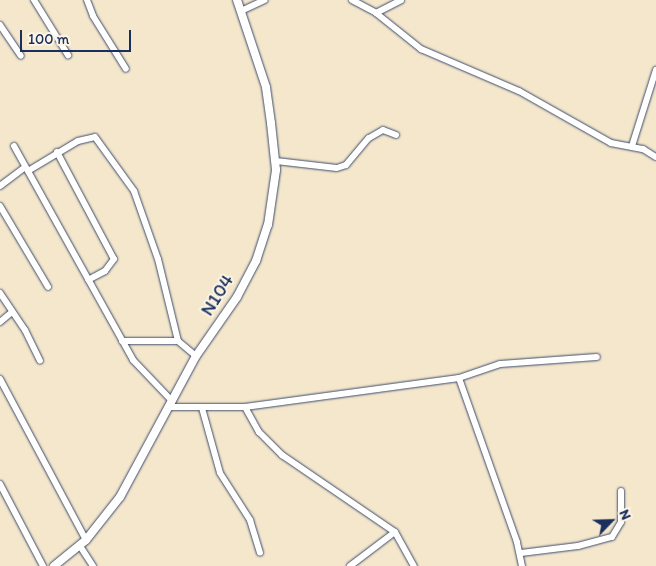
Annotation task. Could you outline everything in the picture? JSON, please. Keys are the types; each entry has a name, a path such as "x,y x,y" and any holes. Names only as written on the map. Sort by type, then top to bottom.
{"street":[{"path":"34,0 68,55"},
{"path":"87,0 93,16 126,69"},
{"name":"N104","path":"54,566 83,543 120,497 196,356 237,297 256,261 268,225 276,161 266,87 237,0"},
{"path":"241,11 265,0"},
{"path":"352,0 376,13 421,49 519,91 611,143 632,146 656,157"},
{"path":"376,13 401,0"},
{"path":"0,24 21,56"},
{"path":"632,146 656,70"},
{"path":"276,161 338,168 346,165 370,138 383,130 396,135"},
{"path":"0,186 57,152 88,137 96,137 134,191 158,259 178,341 196,356"},
{"path":"14,146 133,360 170,404 202,408 245,408 460,378 500,364 597,356"},
{"path":"57,152 114,259 105,271 88,280"},
{"path":"0,206 48,287"},
{"path":"0,293 40,362"},
{"path":"0,322 12,312"},
{"path":"122,341 178,341"},
{"path":"0,378 93,566"},
{"path":"460,378 521,553 522,566"},
{"path":"202,408 220,472 250,520 260,552"},
{"path":"245,408 259,432 282,455 395,532 414,566"},
{"path":"0,484 43,566"},
{"path":"521,553 578,546 612,537 621,522 621,491"},
{"path":"350,566 358,564 395,532"}]}
